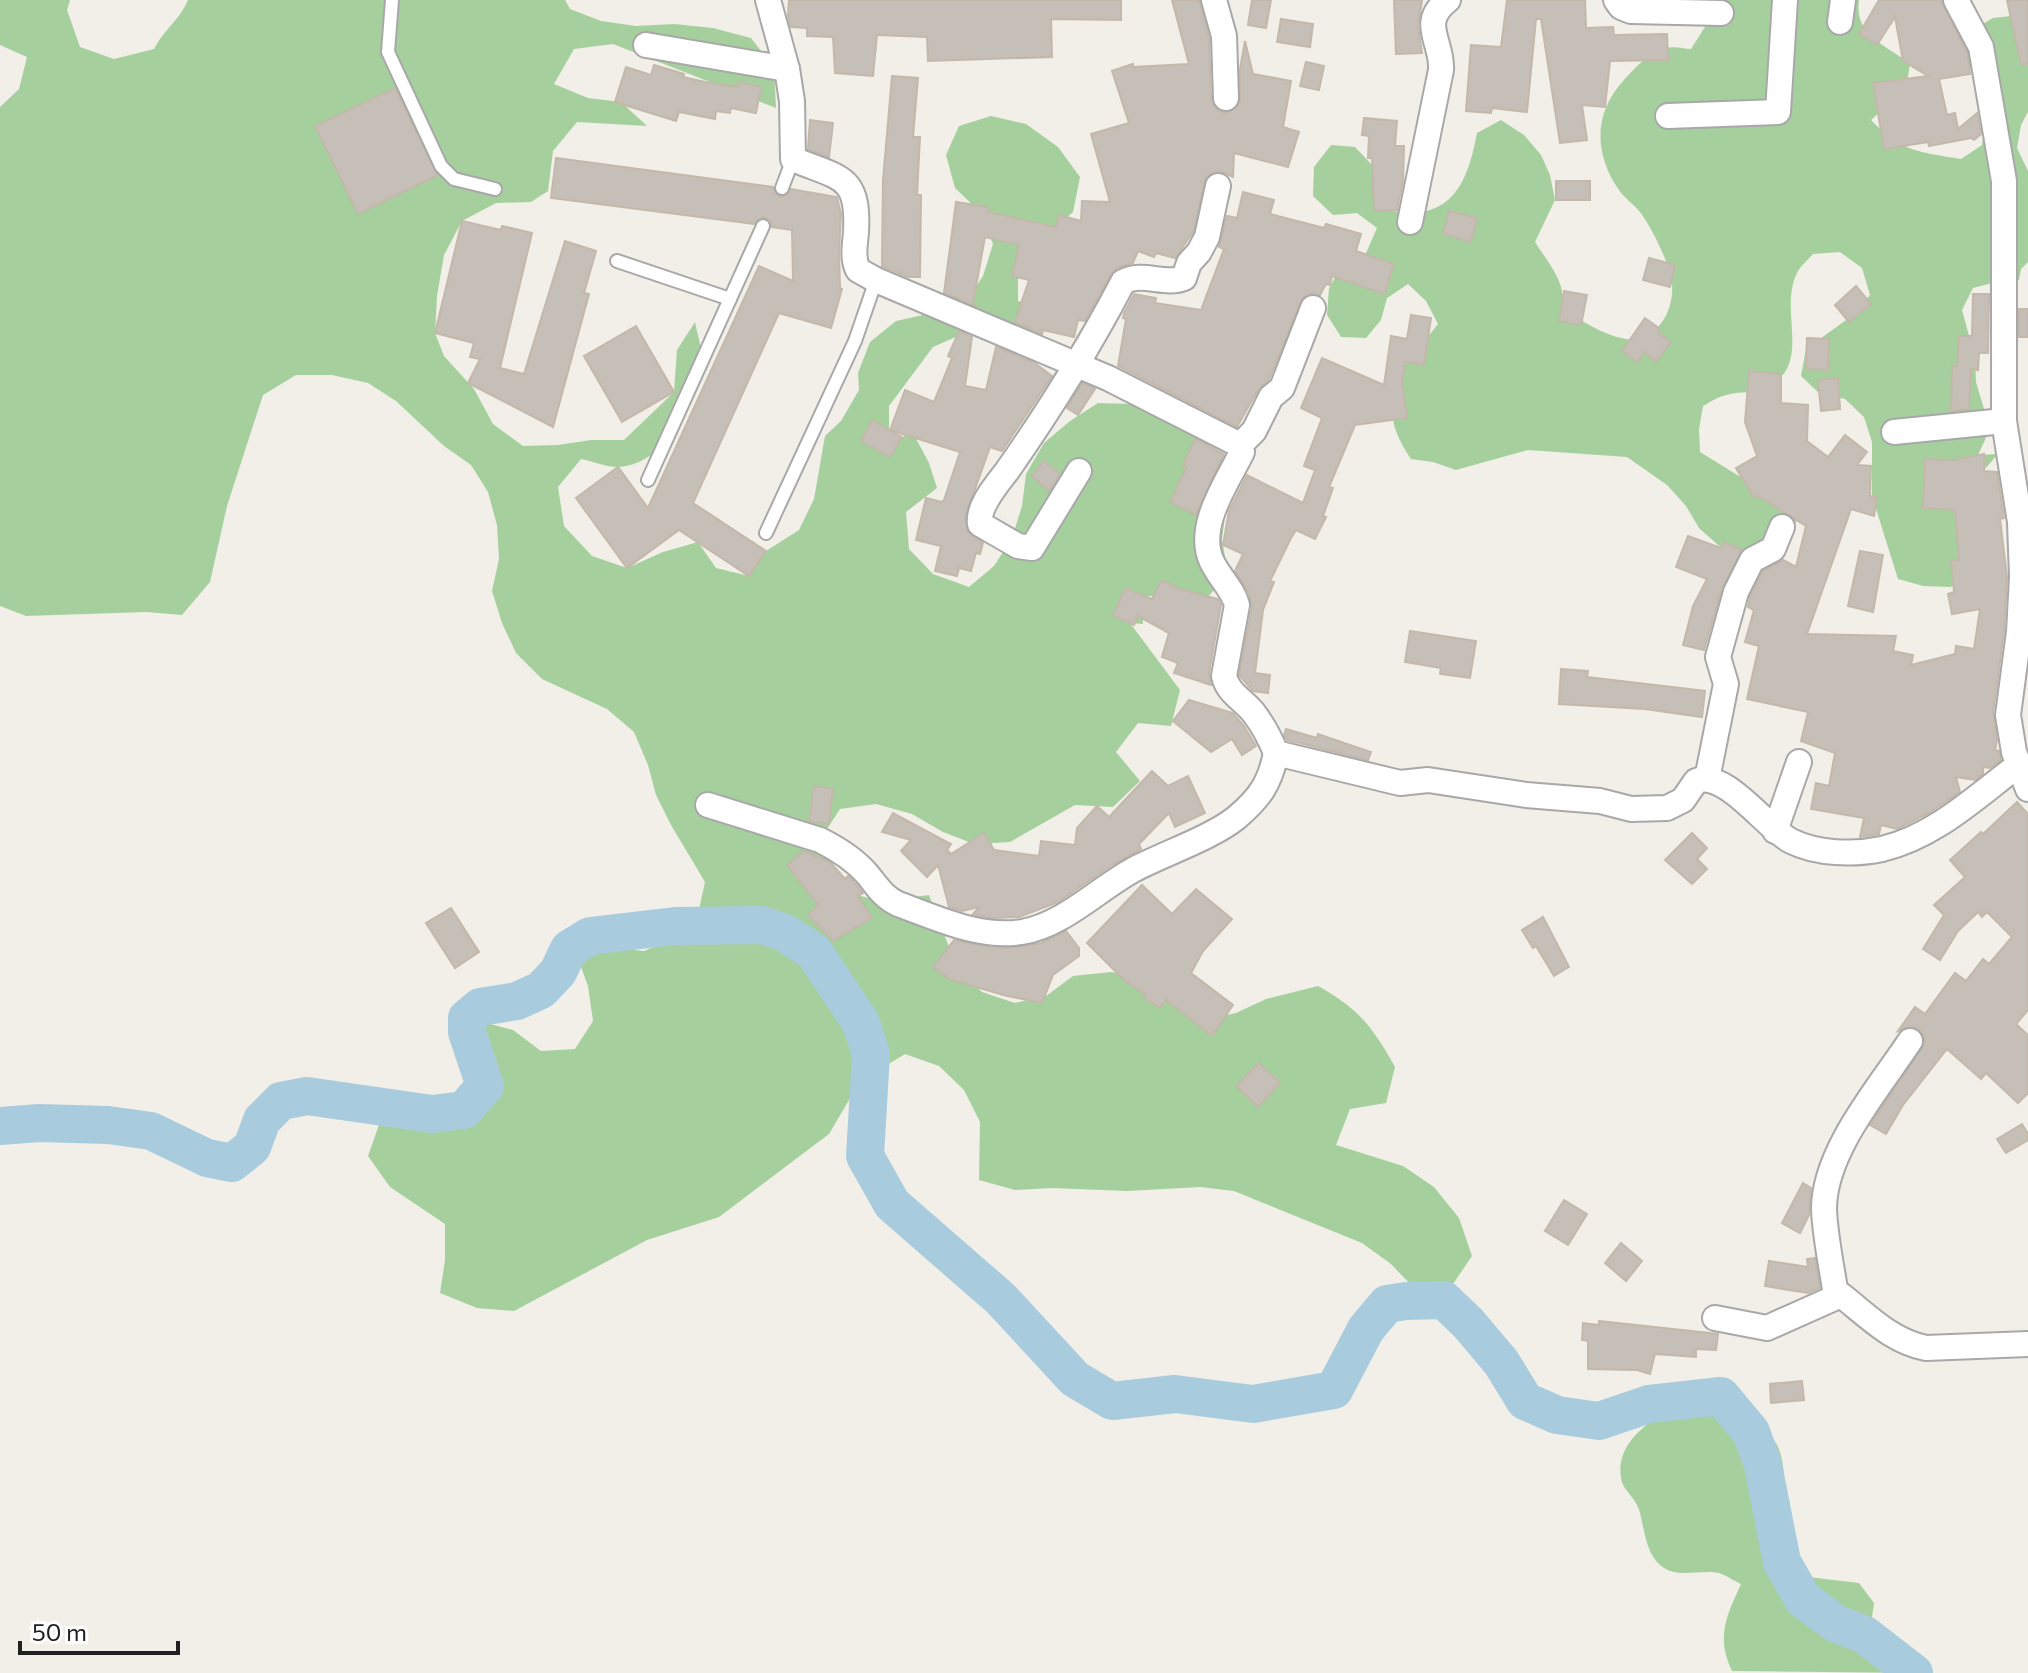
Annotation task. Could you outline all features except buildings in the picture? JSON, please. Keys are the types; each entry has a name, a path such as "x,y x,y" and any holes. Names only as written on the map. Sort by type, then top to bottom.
{"street":[{"path":"708,805 820,840 837,849 866,873 888,900 976,930 1024,932 1059,917 1129,872 1234,820 1270,780 1276,753 1263,725 1226,682 1224,676 1237,602 1207,548 1210,522 1242,452 1240,445 1077,365 862,275 854,262 857,203 852,189 843,181 793,159 792,101 787,69 768,0"},
{"path":"1214,0 1224,36 1226,98"},
{"path":"1410,222 1441,70 1442,61 1433,22 1448,0"},
{"path":"1616,0 1621,7 1631,11 1721,13"},
{"path":"1668,116 1778,124 1785,0"},
{"path":"1956,0 1981,47 2016,182 2004,421 2021,536 2019,632 2008,715 2017,766 2028,789"},
{"path":"646,45 787,69"},
{"path":"1079,471 1032,548 1018,546 980,524 980,515 993,490 1077,365 1123,282 1137,277 1177,281 1184,278 1189,263 1207,237 1218,186"},
{"path":"1240,445 1254,431 1271,397 1282,388 1313,308"},
{"path":"1894,432 2004,421"},
{"path":"1707,779 1726,684 1718,657 1736,592 1752,560 1773,549 1782,527"},
{"path":"1276,753 1400,783 1428,780 1526,795 1600,801 1631,809 1667,808 1683,800 1696,781 1707,779 1724,786 1775,831 1791,841 1812,849 1855,852 1882,849 1935,827 2017,766"},
{"path":"1775,831 1799,762"},
{"path":"1836,1296 1824,1210 1835,1155 1910,1041"},
{"path":"1715,1318 1767,1328 1836,1296 1843,1296 1899,1340 1914,1346 2028,1344"}],"lane":[{"path":"392,0 387,45 390,61 444,171 454,179 495,189"},
{"path":"782,188 793,159"},
{"path":"648,480 763,226"},
{"path":"617,261 730,299"},
{"path":"766,533 855,341 876,280"}],"green space":[{"path":"0,0 70,0 67,10 80,47 114,59 154,49 188,0 565,0 570,9 601,21 636,26 674,24 713,28 751,38 774,68 776,108 613,44 574,49 554,84 588,98 621,102 647,126 577,122 553,151 548,191 531,202 496,203 462,221 444,255 435,333 444,356 474,389 493,424 523,446 624,440 674,392 677,350 695,322 701,354 699,375 687,411 665,443 635,464 617,467 581,459 558,487 564,526 592,556 627,568 663,552 698,542 716,568 749,576 766,551 799,530 814,499 825,436 841,421 859,390 858,373 870,342 896,321 963,306 983,276 993,244 979,211 955,188 946,155 959,126 991,116 1026,124 1058,147 1080,177 1073,212 1018,262 1018,301 1022,302 1038,331 1002,336 967,332 933,347 889,406 889,430 899,440 912,431 929,463 937,488 906,512 909,549 933,574 969,587 994,566 1012,538 1022,506 1026,474 1044,443 1098,403 1131,404 1165,416 1199,434 1226,462 1210,477 1227,501 1222,539 1228,575 1203,602 1142,596 1143,624 1130,623 1180,690 1171,726 1138,723 1116,752 1140,781 1113,807 1075,805 1010,842 974,844 943,832 912,814 876,804 840,809 821,838 845,892 881,901 929,895 957,968 982,992 1015,1003 1046,996 1073,976 1111,972 1148,978 1204,1020 1236,1013 1266,999 1318,986 1344,1003 1371,1029 1395,1067 1386,1103 1350,1109 1336,1145 1403,1166 1434,1187 1459,1218 1472,1256 1451,1287 1414,1288 1391,1264 1362,1243 1234,1191 1200,1187 1127,1191 1015,1190 979,1180 980,1122 964,1090 939,1066 905,1054 874,1073 849,1100 829,1134 719,1217 647,1240 514,1311 477,1308 440,1293 445,1260 445,1224 390,1187 368,1156 380,1122 415,1123 451,1130 480,1114 503,1086 486,1056 479,1021 513,1030 541,1051 575,1049 593,1021 588,986 577,956 610,947 644,951 675,938 698,914 705,882 656,795 634,732 607,709 542,679 516,653 492,591 499,559 497,525 488,492 471,465 444,446 396,401 368,383 332,375 296,375 263,395 227,506 210,582 182,615 146,612 26,616 0,606 0,107 19,89 27,57 0,45"},
{"path":"1715,0 1859,0 1861,23 1867,31 1910,64 1906,88 1871,120 1902,145 1961,159 1982,145 1986,123 1982,98 1969,66 1967,33 1993,18 2028,14 2028,112 2021,125 2017,148 2028,171 2028,262 2021,269 2019,280 1973,288 1962,310 1975,358 1976,382 1990,429 1978,455 1998,454 1979,476 1999,479 1969,571 1951,587 1923,586 1898,579 1872,496 1872,442 1864,417 1845,399 1820,394 1801,376 1806,349 1853,315 1870,295 1862,268 1840,252 1813,254 1797,273 1791,303 1792,350 1789,364 1781,377 1763,389 1726,395 1703,406 1699,429 1700,452 1739,476 1770,488 1798,519 1785,538 1741,557 1718,545 1699,528 1686,506 1667,485 1627,457 1528,450 1456,470 1411,459 1393,422 1392,400 1398,358 1422,344 1438,324 1426,301 1408,284 1387,298 1381,320 1366,338 1341,337 1327,315 1329,288 1342,265 1366,253 1377,228 1357,213 1333,215 1313,196 1314,167 1331,145 1355,147 1372,165 1391,211 1417,213 1432,210 1453,195 1466,173 1477,133 1501,120 1524,135 1541,155 1550,175 1555,200 1535,242 1558,278 1566,307 1588,324 1619,338 1636,339 1653,332 1671,302 1671,276 1650,227 1611,176 1601,148 1602,120 1614,93 1643,61 1661,49 1691,49 1715,11"},
{"path":"1716,1394 1750,1414 1777,1445 1783,1465 1790,1530 1808,1577 1859,1583 1874,1603 1870,1631 1913,1673 1732,1671 1725,1648 1725,1627 1741,1584 1719,1573 1670,1571 1658,1563 1647,1543 1638,1508 1622,1482 1621,1464 1636,1434 1667,1412"}],"waterway":[{"path":"0,1126 39,1123 108,1125 151,1131 207,1158 232,1163 252,1147 262,1120 281,1101 307,1096 432,1114 464,1110 485,1086 467,1032 467,1018 480,1007 517,1001 541,990 558,972 569,949 590,936 675,926 762,925 785,933 814,952 861,1023 871,1054 865,1156 892,1204 1001,1299 1075,1379 1112,1401 1175,1394 1253,1404 1334,1390 1366,1329 1387,1304 1444,1300 1501,1362 1525,1401 1557,1415 1599,1421 1649,1404 1721,1396 1751,1432 1763,1465 1782,1562 1803,1599 1835,1623 1865,1635 1914,1673"}]}
